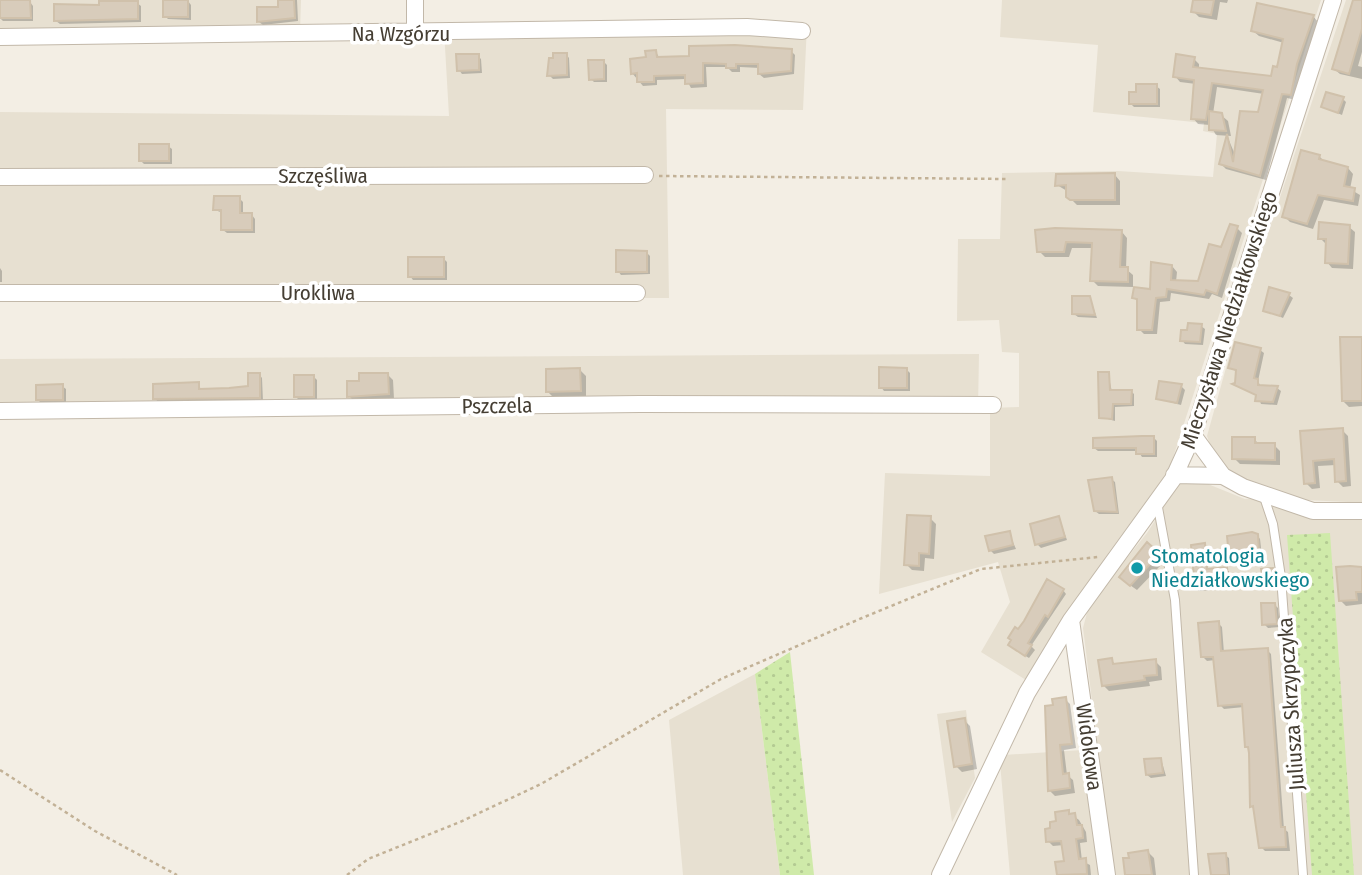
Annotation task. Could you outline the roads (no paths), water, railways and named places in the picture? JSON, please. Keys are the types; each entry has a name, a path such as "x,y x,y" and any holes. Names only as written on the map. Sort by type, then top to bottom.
{"street":[{"path":"415,0 415,34"},
{"name":"Mieczysława Niedziałkowskiego","path":"940,875 1027,693 1071,620 1115,556 1157,502 1174,475 1193,435 1333,0"},
{"name":"Na Wzgórzu","path":"0,37 415,34 747,27 802,31"},
{"name":"Szczęśliwa","path":"0,177 645,175"},
{"name":"Urokliwa","path":"0,293 637,293"},
{"name":"Pszczela","path":"0,411 640,404 993,405"},
{"path":"1193,435 1223,476"},
{"path":"1174,475 1223,476 1263,494 1313,511 1362,511"},
{"path":"1339,512 1362,524"},
{"name":"Widokowa","path":"1071,620 1107,875"}],"lane":[{"name":"Juliusza Skrzypczyka","path":"1263,494 1273,524 1282,577 1303,875"},
{"path":"1157,502 1175,600 1194,875"}],"place":[{"name":"Stomatologia Niedziałkowskiego","path":"1137,568"}]}
